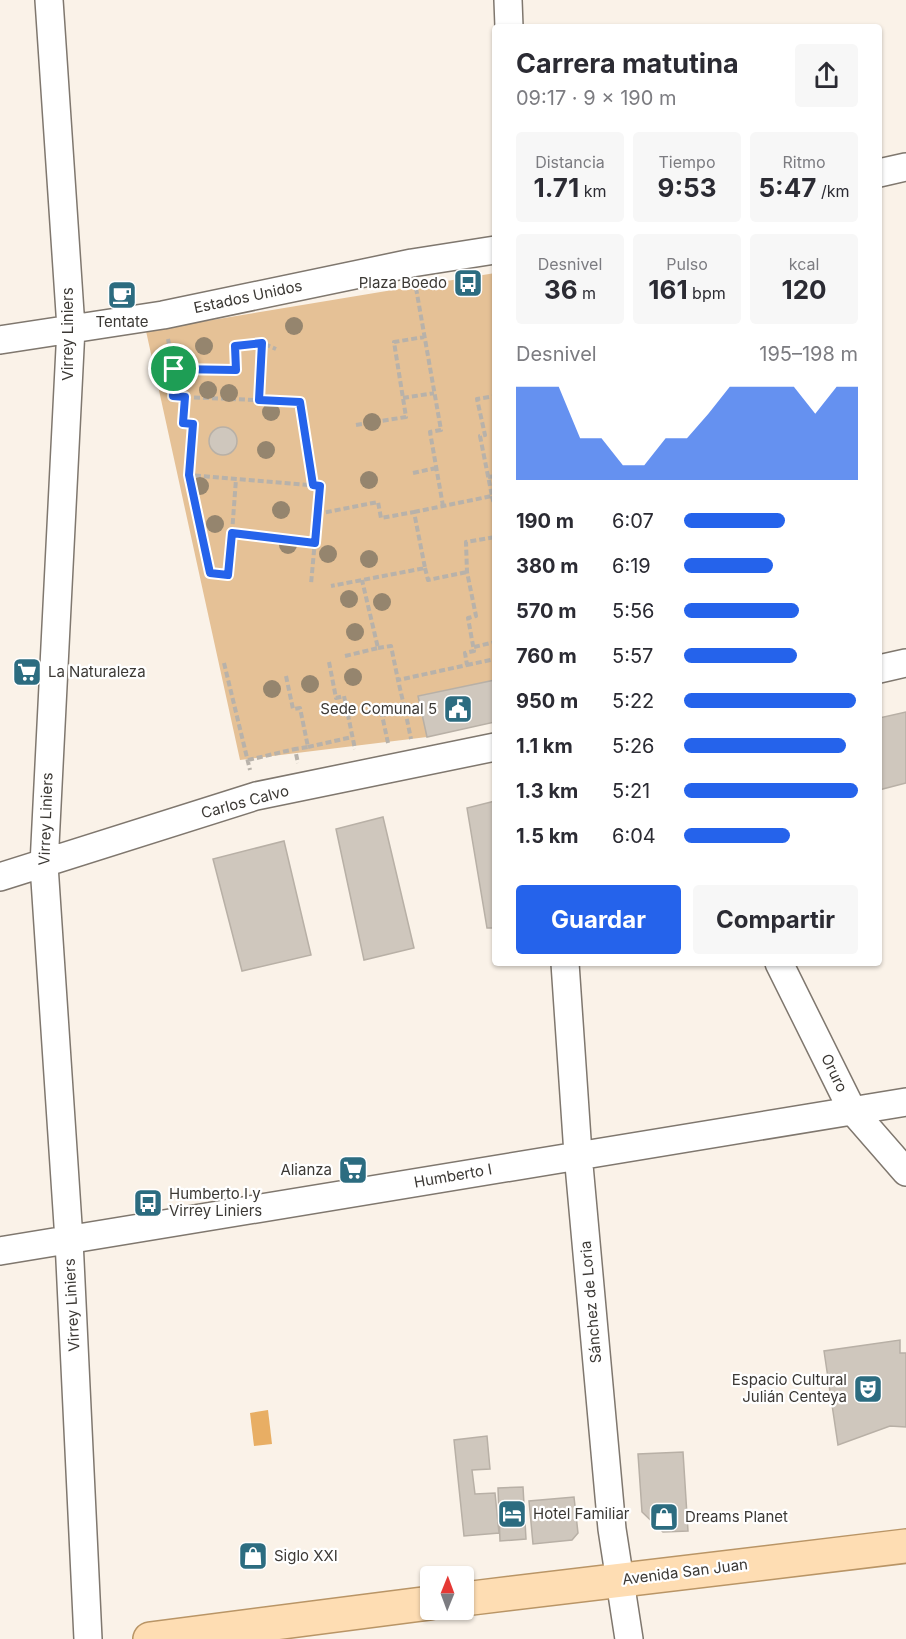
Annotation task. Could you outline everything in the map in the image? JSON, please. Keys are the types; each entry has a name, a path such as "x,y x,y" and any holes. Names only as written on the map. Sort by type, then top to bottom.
{"main road":[{"name":"Avenida San Juan","path":"474,1598 906,1546"},
{"path":"150,1639 420,1605"}],"street":[{"name":"Virrey Liniers","path":"49,0 71,328 44,865 69,1240 88,1639"},
{"path":"508,0 509,24"},
{"path":"882,172 906,167"},
{"name":"Estados Unidos","path":"0,340 163,315 412,263 492,250"},
{"path":"882,668 906,663"},
{"name":"Carlos Calvo","path":"0,877 44,865 256,796 492,748"},
{"name":"Sánchez de Loria","path":"565,966 578,1154 612,1529 629,1639"},
{"name":"Oruro","path":"780,966 852,1110 906,1172"},
{"name":"Humberto I","path":"0,1251 196,1221 578,1154 906,1102"}],"path":[{"path":"412,263 441,430 430,432 443,506"},
{"path":"163,315 174,369 173,396 300,402 313,485"},
{"path":"356,425 406,417 394,342 424,337"},
{"path":"174,369 236,370 235,346 262,343 276,349"},
{"path":"259,400 262,343"},
{"path":"403,398 434,393"},
{"path":"317,514 378,502 381,518 492,496 480,436 485,435 477,399 492,396"},
{"path":"185,397 183,423 193,424 189,475 210,573 228,575 236,478"},
{"path":"413,472 436,468"},
{"path":"189,475 320,486 326,482"},
{"path":"488,477 492,476"},
{"path":"311,584 320,486"},
{"path":"414,512 428,580 466,572"},
{"path":"232,533 315,543"},
{"path":"467,665 465,654 474,651 468,618 476,616 466,572 466,542 492,538"},
{"path":"331,586 425,568"},
{"path":"362,580 378,648"},
{"path":"474,647 492,643"},
{"path":"345,656 391,646 405,710 382,715 393,768"},
{"path":"398,680 492,660"},
{"path":"329,662 336,698 344,696 360,774"},
{"path":"224,663 256,796"},
{"path":"286,675 293,709 300,708 308,747"},
{"path":"248,760 352,736"},
{"path":"295,749 304,786"}],"shaded area":[{"path":"492,273 492,681 418,696 427,737 240,760 146,331"},
{"path":"268,1410 272,1444 254,1446 250,1413"}],"building":[{"path":"223,427 233,431 237,441 233,451 223,455 213,451 209,441 213,431"},
{"name":"Sede Comunal 5","path":"492,681 492,723 427,737 418,696"},
{"path":"906,712 906,783 882,789 882,717"},
{"path":"492,802 492,928 487,928 467,808"},
{"path":"383,817 414,948 364,960 336,829"},
{"path":"284,841 311,955 242,971 213,859"},
{"name":"Espacio Cultural Julián Centeya","path":"900,1340 900,1353 906,1353 906,1427 890,1426 838,1445 824,1351"},
{"path":"487,1436 490,1469 472,1470 475,1494 495,1493 499,1533 464,1536 454,1440"},
{"path":"683,1452 688,1531 663,1532 642,1512 638,1454"},
{"name":"Hotel Familiar","path":"523,1487 526,1539 500,1541 498,1488"},
{"path":"574,1497 578,1533 572,1540 533,1544 529,1501"}],"place":[{"name":"Plaza Boedo","path":"468,283"},
{"name":"Tentate","path":"122,295"},
{"name":"La Naturaleza","path":"27,672"},
{"name":"Sede Comunal 5","path":"458,709"},
{"name":"Alianza","path":"353,1170"},
{"name":"Humberto I y Virrey Liniers","path":"148,1203"},
{"name":"Espacio Cultural Julián Centeya","path":"868,1389"},
{"name":"Hotel Familiar","path":"512,1514"},
{"name":"Dreams Planet","path":"664,1517"},
{"name":"Siglo XXI","path":"253,1556"}],"route":[{"path":"262,343 259,400 300,402 313,485 320,486 315,543 232,533 228,575 210,573 189,475 193,424 183,423 185,397 173,396 174,369 236,370 235,346 262,343"}]}
